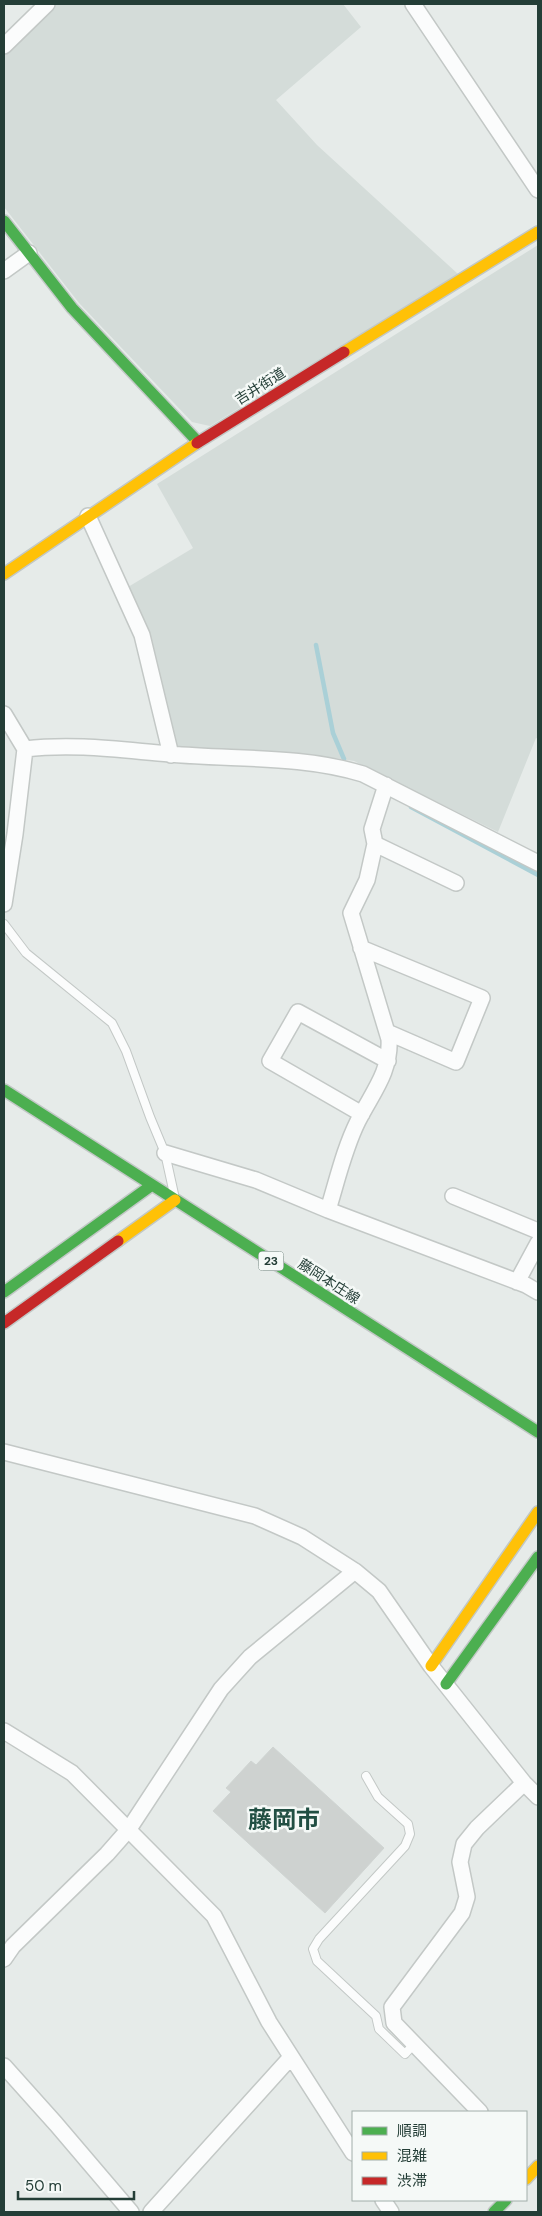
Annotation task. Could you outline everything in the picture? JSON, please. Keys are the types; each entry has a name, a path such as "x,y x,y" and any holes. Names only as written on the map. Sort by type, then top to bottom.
{"main road":[{"path":"4,220 72,308 198,442"},
{"name":"吉井街道","path":"4,574 198,442 538,232"},
{"name":"藤岡本庄線","path":"4,1090 538,1432"},
{"path":"4,1292 152,1185"},
{"path":"4,1323 175,1200"},
{"path":"431,1666 538,1512"},
{"path":"446,1684 538,1558"},
{"path":"494,2212 505,2201"}],"street":[{"path":"4,46 47,4"},
{"path":"413,4 538,190"},
{"path":"4,271 29,252"},
{"path":"88,516 142,635 171,755"},
{"path":"4,714 25,749 15,834 4,904"},
{"path":"25,749 56,746 111,748 171,755 335,765 363,774 386,785 538,863"},
{"path":"328,1210 352,1137 362,1114 373,1097 388,1062 390,1048 387,1032 350,913 367,880 375,844 372,829 386,785"},
{"path":"375,844 456,883"},
{"path":"361,948 482,998 456,1062 387,1032"},
{"path":"362,1114 270,1061 298,1012 388,1062"},
{"path":"165,1153 256,1180 538,1292"},
{"path":"453,1196 538,1231"},
{"path":"516,1282 538,1243"},
{"path":"4,1452 254,1516 302,1537 355,1571 379,1591 431,1666 524,1782 538,1796"},
{"path":"4,1959 13,1946 108,1854 129,1828 221,1689 250,1657 355,1571"},
{"path":"4,1731 72,1773 129,1828 214,1916 269,2022 352,2151"},
{"path":"472,2109 394,2023 392,2007 462,1912 467,1897 460,1862 464,1844 476,1828 524,1782"},
{"path":"151,2212 292,2057"},
{"path":"4,2066 131,2212"},
{"path":"384,2201 391,2212"}],"lane":[{"path":"4,924 26,953 112,1023 126,1051 165,1153 175,1200"},
{"path":"366,1776 378,1797 408,1824 410,1834 405,1846 319,1939 313,1949 317,1961 376,2016 379,2029 405,2054 414,2044"}],"shaded area":[{"path":"54,4 343,4 361,27 276,100 317,145 458,274 210,426 192,422 79,303 4,207 4,53"},
{"path":"538,245 538,739 536,738 498,832 354,761 335,758 176,750 128,587 193,548 157,484"}],"building":[{"path":"273,1747 384,1848 325,1913 213,1811 231,1792 226,1788 251,1761 256,1765"}],"waterway":[{"path":"316,645 333,733 344,759"},
{"path":"411,807 538,875"}],"traffic: fast":[{"path":"4,221 72,308 198,442"},
{"path":"4,1090 538,1432"},
{"path":"4,1292 152,1185"},
{"path":"446,1684 538,1557"},
{"path":"494,2212 505,2201"}],"traffic: slow":[{"path":"344,352 538,232"},
{"path":"4,574 197,443"},
{"path":"118,1241 175,1200"},
{"path":"431,1666 538,1512"},
{"path":"527,2178 538,2166"}],"traffic: jam":[{"path":"197,443 344,352"},
{"path":"4,1323 118,1241"}],"district":[{"name":"藤岡市","path":"284,1819"}]}
